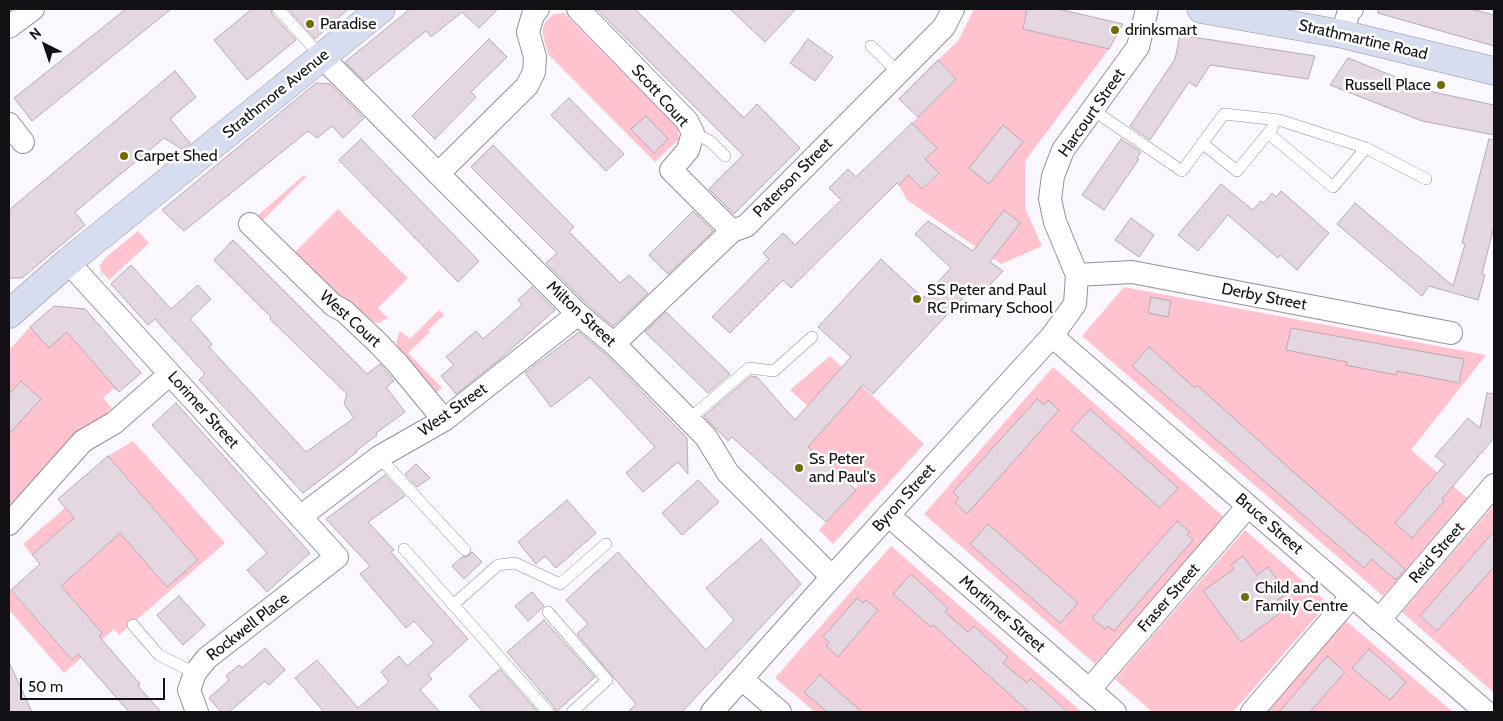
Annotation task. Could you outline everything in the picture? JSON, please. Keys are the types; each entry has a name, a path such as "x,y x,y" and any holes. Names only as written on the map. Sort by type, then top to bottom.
{"street":[{"path":"9,27 33,9"},
{"path":"438,174 527,86 534,72 535,57 528,32 533,14 538,9"},
{"name":"Scott Court","path":"578,9 688,121 693,133 688,150 671,170 732,232"},
{"name":"Paterson Street","path":"622,336 732,232 746,226 944,27 953,9"},
{"name":"Harcourt Street","path":"1077,276 1055,222 1050,199 1053,176 1063,150 1138,47 1148,9"},
{"name":"Strathmartine Road","path":"1202,9 1342,34 1494,71"},
{"path":"1342,34 1349,11 1352,9"},
{"name":"Strathmore Avenue","path":"9,314 68,262 322,57 369,15"},
{"name":"Milton Street","path":"322,57 578,314 614,344 706,437 728,473 832,576"},
{"path":"9,124 23,142"},
{"name":"West Court","path":"250,224 333,305 344,311 384,349 444,420"},
{"name":"Lorimer Street","path":"68,262 337,557"},
{"name":"Derby Street","path":"1077,276 1132,272 1451,333"},
{"name":"Byron Street","path":"712,712 832,576 1052,336 1075,304 1077,276"},
{"name":"West Street","path":"300,517 379,457 444,420 578,314"},
{"name":"Bruce Street","path":"1052,336 1486,712"},
{"path":"9,524 83,441 114,423 170,374"},
{"name":"Reid Street","path":"1379,620 1494,485"},
{"name":"Fraser Street","path":"1089,690 1248,506"},
{"name":"Mortimer Street","path":"888,515 1115,712"},
{"name":"Rockwell Place","path":"196,712 188,690 195,672 207,658 337,557"},
{"path":"1252,712 1352,596"},
{"path":"742,679 780,712"}],"lane":[{"path":"278,9 322,57"},
{"path":"871,46 900,73"},
{"path":"1092,110 1182,171 1224,114 1279,120 1366,148 1426,179"},
{"path":"1202,143 1237,171 1279,120"},
{"path":"693,133 710,141 725,156"},
{"path":"1268,133 1333,187 1366,148"},
{"path":"689,420 749,368 774,372 812,337"},
{"path":"379,457 465,550"},
{"path":"453,605 498,565 515,563 560,584 606,544"},
{"path":"404,549 548,712"},
{"path":"548,612 606,680 572,712"},
{"path":"133,625 159,654 195,672"}],"shaded area":[{"path":"974,9 1027,9 1023,29 1109,49 1025,161 1025,208 1042,246 1001,264 907,200 899,185 909,175 922,189 939,174 925,159 937,148 912,123 956,79 938,60 958,41"},
{"path":"564,13 678,128 679,139 655,162 548,54 542,31 546,21 554,14"},
{"path":"304,175 306,177 261,222 256,217"},
{"path":"338,209 408,278 378,308 388,318 379,323 368,321 340,300 293,254"},
{"path":"138,231 149,243 109,280 101,271 100,265 105,258"},
{"path":"1124,287 1486,355 1411,450 1467,498 1383,596 1082,336"},
{"path":"439,310 444,315 428,330 430,332 408,353 442,388 434,394 400,352 396,342 400,331 410,339"},
{"path":"30,327 49,347 67,332 119,392 113,389 103,398 112,408 107,412 110,415 9,515 9,350"},
{"path":"830,356 924,444 833,544 819,530 858,486 851,480 848,483 808,447 808,406 790,390"},
{"path":"1053,367 1224,517 1095,664 924,514"},
{"path":"133,441 225,543 119,635 114,629 64,673 9,610 9,588 72,660 102,633 61,586 101,550 104,515 167,586 198,560 108,456"},
{"path":"1494,505 1494,693 1402,612"},
{"path":"65,508 74,518 32,555 23,544"},
{"path":"1245,530 1328,603 1233,712 1152,712 1115,679"},
{"path":"891,546 1082,712 815,712 775,678"},
{"path":"1345,620 1453,712 1266,712"}],"building":[{"path":"126,9 171,9 32,121 14,98"},
{"path":"252,9 271,9 272,14 296,40 247,80 214,40"},
{"path":"288,9 348,9 315,39"},
{"path":"410,9 498,9 479,28 462,12 431,37 426,31 364,81 345,62"},
{"path":"597,9 635,9 744,118 757,104 800,148 734,214 709,189 743,155"},
{"path":"730,9 796,9 765,42"},
{"path":"1027,9 1058,9 1123,24 1109,49 1023,29"},
{"path":"1378,9 1471,9 1494,15 1494,46 1378,13"},
{"path":"1180,35 1315,56 1308,79 1210,65 1196,87 1189,82 1150,140 1130,126 1175,59"},
{"path":"489,39 507,57 471,92 476,97 435,139 412,116"},
{"path":"808,39 833,57 815,81 790,63"},
{"path":"1348,58 1433,92 1494,105 1494,135 1422,121 1330,85"},
{"path":"938,60 956,79 918,117 899,99"},
{"path":"175,71 196,97 170,119 190,143 182,149 164,138 75,212 85,225 22,278 9,278 9,210"},
{"path":"316,83 330,84 364,118 343,138 332,126 317,138 308,131 184,231 162,210"},
{"path":"569,98 624,154 606,171 551,115"},
{"path":"646,116 668,139 654,153 631,129"},
{"path":"912,123 937,148 925,159 939,173 922,189 909,175 899,185 897,183 791,288 783,280 730,333 712,317 769,259 763,253 783,233 795,245 841,200 829,188 848,169 856,177"},
{"path":"1003,125 1023,142 989,184 969,168"},
{"path":"361,139 479,261 458,282 339,160"},
{"path":"1121,139 1141,152 1137,158 1139,159 1104,210 1082,195"},
{"path":"1489,139 1494,140 1494,226 1482,274 1485,275 1478,300 1429,286 1422,296 1337,224 1355,203 1453,286 1465,244 1462,243"},
{"path":"493,145 574,227 569,232 620,283 629,275 648,293 613,326 587,304 546,263 557,253 471,167"},
{"path":"1221,184 1253,210 1261,201 1264,203 1272,193 1276,197 1281,191 1329,233 1297,270 1280,255 1278,258 1228,215 1198,251 1178,235"},
{"path":"1004,210 1020,223 990,262 1003,271 984,291 976,284 873,394 863,385 808,447 856,490 826,522 732,437 728,441 704,416 751,376 757,377 795,420 851,357 818,327 881,259 923,298 951,268 915,234 928,221 973,251"},
{"path":"693,211 713,231 668,274 649,255"},
{"path":"1131,218 1154,235 1139,257 1115,240"},
{"path":"233,240 367,374 380,364 394,381 386,387 405,412 376,433 377,435 357,452 303,493 199,380 205,374 155,319 148,325 111,284 131,265 171,309 198,285 211,299 190,319 212,344 209,347 306,452 354,418 344,404 347,394 270,319 271,317 214,260"},
{"path":"532,287 555,310 500,359 456,394 441,376 454,365 446,357 476,331 483,339 522,305 518,300"},
{"path":"1151,297 1171,301 1168,317 1148,313"},
{"path":"54,306 85,309 141,373 119,392 67,332 49,348 30,327"},
{"path":"666,312 730,374 708,393 645,332"},
{"path":"1291,328 1464,359 1459,383 1397,371 1397,375 1346,365 1347,362 1286,350"},
{"path":"579,332 605,354 687,438 688,474 678,462 643,492 626,473 655,447 590,377 551,407 525,373"},
{"path":"1149,347 1195,388 1197,385 1405,569 1396,580 1371,559 1364,568 1132,366"},
{"path":"21,381 41,399 9,434 9,394"},
{"path":"1487,393 1494,394 1494,438 1442,499 1444,501 1412,538 1395,523 1445,464 1435,456 1468,418 1480,428"},
{"path":"1037,399 1044,405 1048,400 1059,410 967,514 955,503 959,498 953,492"},
{"path":"176,403 310,553 267,592 247,570 267,553 152,425"},
{"path":"1090,409 1178,488 1160,508 1071,430"},
{"path":"108,456 198,560 167,587 120,533 61,586 102,633 99,636 161,712 129,712 78,654 72,660 11,590 40,564 32,555 74,518 58,499"},
{"path":"416,464 430,478 417,487 405,474"},
{"path":"385,475 405,496 368,522 394,550 391,552 468,639 428,675 432,679 420,690 440,712 324,712 295,678 317,660 358,708 389,682 381,672 399,656 407,666 434,643 414,621 406,628 360,574 370,566 326,519"},
{"path":"698,480 719,502 682,535 662,513"},
{"path":"567,500 596,533 556,568 545,556 536,564 518,542"},
{"path":"1177,521 1190,532 1187,535 1193,540 1114,631 1108,626 1105,629 1092,618"},
{"path":"988,524 1078,603 1060,623 970,544"},
{"path":"1494,531 1494,567 1437,631 1420,616"},
{"path":"761,539 801,584 682,712 628,712 636,704 577,634 588,624 566,600 618,552 706,650 734,620 706,588"},
{"path":"472,552 482,562 464,579 452,566 462,557 467,557"},
{"name":"Child and Family Centre","path":"1243,556 1257,575 1268,567 1287,593 1276,601 1283,611 1241,642 1203,591 1234,569 1231,565"},
{"path":"911,574 948,608 945,612 968,632 974,626 1008,657 1003,663 1027,683 1031,679 1068,712 1029,712 933,625 931,627 893,594"},
{"path":"532,592 544,606 528,621 515,606"},
{"path":"179,596 205,625 183,645 157,615"},
{"path":"857,598 863,603 866,600 878,610 838,657 826,646 829,642 823,637"},
{"path":"544,620 595,677 556,712 554,707 507,652"},
{"path":"265,648 285,670 269,685 265,681 229,712 221,712 209,698 229,680 226,676 239,665 242,668"},
{"path":"1369,649 1406,682 1390,700 1352,668"},
{"path":"1327,656 1345,672 1310,712 1279,712"},
{"path":"9,662 32,712 9,712"},
{"path":"500,669 538,712 483,712 469,696"},
{"path":"820,675 862,712 827,712 804,692"}],"place":[{"name":"Paradise","path":"310,24"},
{"name":"drinksmart","path":"1115,30"},
{"name":"Russell Place","path":"1441,85"},
{"name":"Carpet Shed","path":"124,156"},
{"name":"SS Peter and Paul RC Primary School","path":"917,299"},
{"name":"Ss Peter and Paul's","path":"799,468"},
{"name":"Child and Family Centre","path":"1245,597"}]}
